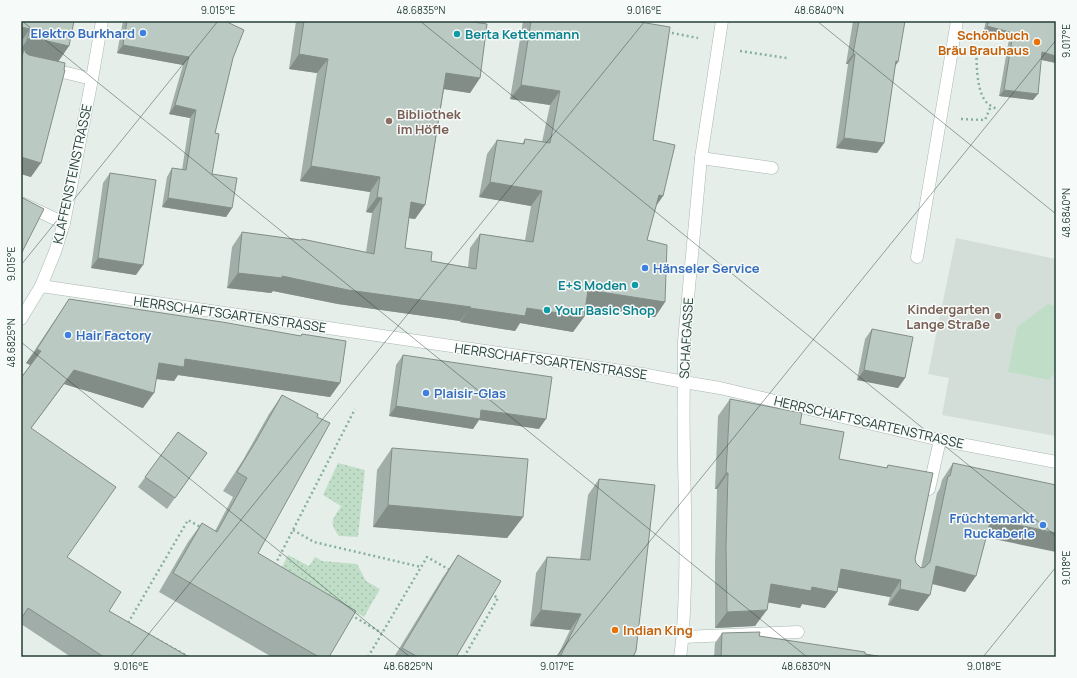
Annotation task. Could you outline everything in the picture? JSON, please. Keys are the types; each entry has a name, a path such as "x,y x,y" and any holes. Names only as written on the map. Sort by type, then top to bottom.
{"street":[{"name":"KLAFFENSTEINSTRASSE","path":"21,319 41,286 55,252 64,223 102,21"},
{"name":"SCHAFGASSE","path":"680,657 683,637 686,556 683,422 684,341 701,158 722,21"},
{"path":"917,257 956,26"},
{"path":"21,62 92,79"},
{"path":"701,158 772,168"},
{"path":"21,203 64,223"},
{"name":"HERRSCHAFTSGARTENSTRASSE","path":"41,286 642,374 728,390 940,440 1056,462"},
{"path":"927,501 940,440"},
{"path":"683,637 798,632"}],"path":[{"path":"956,26 976,45 979,84 984,100 991,106 997,108"},
{"path":"664,32 787,58"},
{"path":"941,118 985,120 991,106"},
{"path":"273,570 355,409"},
{"path":"189,657 128,622 188,520 208,532"},
{"path":"293,530 314,542 421,568"},
{"path":"368,657 427,556 453,572"},
{"path":"464,657 498,598 485,590"},
{"path":"348,613 382,633"}],"shaded area":[{"name":"Kindergarten Lange Straße","path":"956,238 1056,259 1056,436 942,415 949,378 928,374"}],"green space":[{"path":"1048,304 1056,306 1056,371 1049,380 1008,372 1017,327"},
{"path":"338,463 365,470 358,537 339,536 334,527 333,521 341,506 323,495"},
{"path":"288,555 309,566 315,557 322,561 357,564 366,581 380,589 364,617 281,569"}],"building":[{"path":"21,21 74,21 69,46 34,38 27,40 30,29 21,27"},
{"path":"127,21 225,21 244,30 233,58 215,133 219,134 212,174 237,178 232,208 168,198 172,168 186,170 196,110 175,105 189,57 123,45"},
{"path":"304,21 466,21 487,24 480,78 446,73 425,205 411,202 405,248 432,252 431,261 476,269 480,234 533,242 542,191 490,182 497,140 524,144 525,139 550,143 560,91 521,85 531,21 634,21 670,27 653,140 675,145 663,196 659,195 647,240 667,245 665,302 588,290 584,317 527,308 525,316 348,290 282,276 282,278 238,273 242,232 302,239 374,254 382,198 377,197 380,177 311,166 328,59 299,54"},
{"path":"859,21 905,21 898,62 896,61 884,143 844,138 855,54 853,54"},
{"path":"989,21 1056,21 1056,56 1042,52 1038,94 1004,90 1013,33 987,26"},
{"path":"24,49 29,55 65,63 65,70 41,163 21,157 21,60"},
{"path":"110,173 156,180 143,265 98,258"},
{"path":"21,197 44,209 21,254"},
{"path":"69,299 222,322 301,336 302,334 346,341 340,383 185,359 184,367 159,363 154,393 74,370 31,428 116,487 67,557 121,592 109,611 189,657 104,657 28,608 21,619 21,378 41,351 37,349"},
{"path":"872,329 913,337 905,378 864,370"},
{"path":"403,355 552,377 546,419 481,410 480,419 396,406"},
{"path":"282,395 318,414 317,417 330,423 258,553 356,611 329,657 319,657 173,573 202,523 217,532 247,478 237,472"},
{"path":"730,399 802,413 800,424 844,432 839,459 887,468 888,465 933,473 915,559 916,563 921,568 925,567 930,562 948,476 950,476 953,463 1056,485 1056,533 991,519 976,576 936,566 930,595 900,589 901,580 841,569 837,592 812,587 811,591 771,584 767,610 727,612 726,547 728,473 726,473"},
{"path":"178,432 207,453 175,498 145,477"},
{"path":"392,448 528,459 523,517 388,505"},
{"path":"599,479 655,485 636,651 633,657 560,657 581,614 541,610 547,557 590,560"},
{"path":"458,555 501,581 456,657 418,657 402,648"},
{"path":"760,632 759,636 865,652 865,654 878,657 721,657 722,633"}],"place":[{"name":"Elektro Burkhard","path":"143,33"},
{"name":"Berta Kettenmann","path":"457,34"},
{"name":"Schönbuch Bräu Brauhaus","path":"1037,42"},
{"name":"Bibliothek im Höfle","path":"389,121"},
{"name":"Hänseler Service","path":"645,268"},
{"name":"E+S Moden","path":"635,285"},
{"name":"Your Basic Shop","path":"547,310"},
{"name":"Kindergarten Lange Straße","path":"998,316"},
{"name":"Hair Factory","path":"68,335"},
{"name":"Plaisir-Glas","path":"426,393"},
{"name":"Früchtemarkt Ruckaberle","path":"1043,525"},
{"name":"Indian King","path":"615,630"}]}
